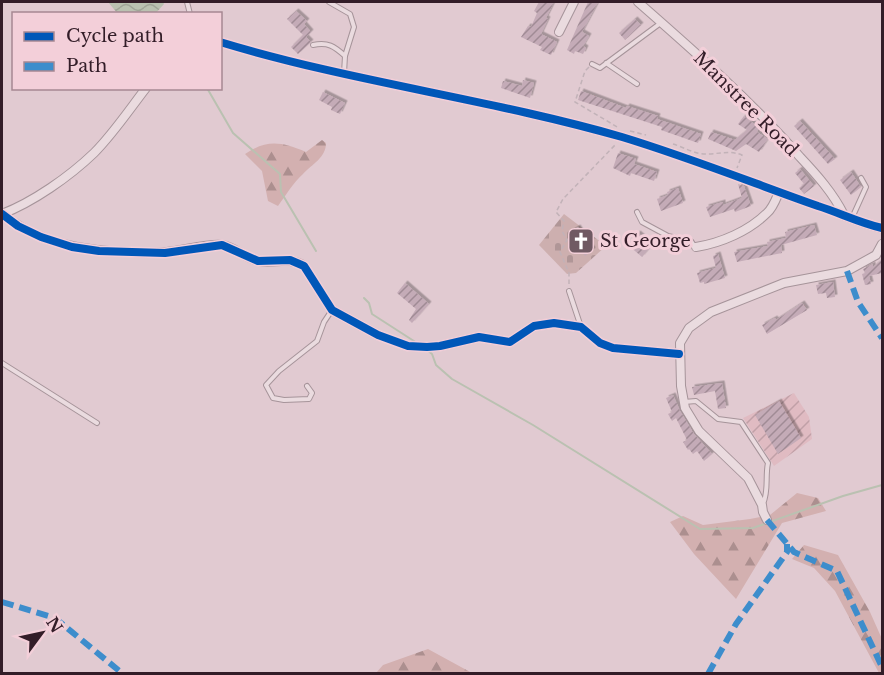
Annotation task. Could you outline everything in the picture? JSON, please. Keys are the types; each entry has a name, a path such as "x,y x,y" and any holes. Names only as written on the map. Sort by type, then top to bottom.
{"street":[{"path":"559,32 574,2"},
{"name":"Manstree Road","path":"638,2 758,111 836,199 848,217"},
{"path":"222,43 344,74 543,117 693,160 882,228"},
{"path":"2,214 41,195 94,153 144,90"},
{"path":"696,247 728,238 751,225 768,213 779,192"},
{"path":"2,214 18,226 41,237 72,247 99,251 165,253 222,245 258,261 298,262 304,266 332,310 378,335 408,346 440,346 479,337 510,342 534,326 544,323 581,327 600,343 613,348 679,354"},
{"path":"767,520 753,486 738,467 699,431 684,402 680,343 689,328 711,312 784,282 847,271 879,257 882,244"}],"lane":[{"path":"329,2 350,14 354,27 345,56 344,74"},
{"path":"592,64 600,68 662,22"},
{"path":"313,45 333,45 345,56"},
{"path":"606,63 637,84"},
{"path":"848,217 866,187 861,178"},
{"path":"638,212 642,222 668,236 691,241 696,247"},
{"path":"569,291 581,327"},
{"path":"307,386 312,393 309,399 291,400 273,398 266,385 279,371 317,341 324,322 332,310"},
{"path":"2,363 97,423"},
{"path":"684,402 696,401 718,419 737,420 744,424 768,463 767,491 762,505"}],"path":[{"path":"592,64 585,71 575,102 618,126 619,140"},
{"path":"569,291 569,273 560,252 567,240 562,231 564,221 556,209 619,140 631,130 653,138"},
{"path":"674,145 705,155 721,152 742,155 733,176"}],"shaded area":[{"path":"794,393 809,417 812,439 774,466 743,418"}],"green space":[{"path":"322,140 326,143 324,153 296,181 278,206 268,201 262,171 245,154 268,144 282,144 306,152"},
{"path":"564,214 606,246 576,273 567,274 539,245"},
{"path":"797,493 818,498 826,511 782,523 736,599 694,554 670,522 683,516 703,525 770,515"},
{"path":"804,545 838,555 870,612 882,639 882,673 879,673 835,591 814,568 792,559"},
{"path":"428,649 472,673 376,673 383,665"}],"water":[{"path":"108,2 163,2 164,4 157,12 116,12"}],"building":[{"path":"539,2 554,2 541,34 557,42 551,55 540,50 542,47 521,37 528,26 531,27 537,13 534,11"},
{"path":"588,2 598,2 582,32 589,36 583,46 586,48 583,54 575,51 574,54 567,50"},
{"path":"296,11 307,21 304,24 311,32 306,37 311,42 298,54 291,47 303,35 287,19"},
{"path":"635,19 641,25 625,40 619,33"},
{"path":"523,80 534,83 530,98 501,88 503,81 522,86"},
{"path":"581,91 626,108 627,106 658,116 657,119 701,134 698,143 661,130 662,127 578,100"},
{"path":"323,92 345,103 340,114 319,100"},
{"path":"744,116 759,128 757,132 768,139 759,152 746,144 736,151 708,139 711,132 735,140 747,130 738,124"},
{"path":"800,121 835,159 828,164 794,126"},
{"path":"618,153 636,159 634,164 657,172 654,181 631,173 630,176 613,168"},
{"path":"800,169 814,186 804,194 799,188 804,184 795,173"},
{"path":"851,172 861,187 851,195 840,180"},
{"path":"738,184 744,186 751,206 710,217 706,207 723,202 723,205 742,198"},
{"path":"678,188 683,203 661,211 657,199"},
{"path":"814,225 817,235 781,245 782,253 737,262 734,252 768,246 767,242 786,238 785,232"},
{"name":"St George","path":"578,227 593,250 585,256 570,232"},
{"path":"638,233 652,245 642,257 628,245"},
{"path":"718,254 725,278 700,283 697,273 716,268 713,256"},
{"path":"882,260 882,273 869,276 871,284 865,285 863,269 873,264 873,267"},
{"path":"833,282 835,297 827,298 826,293 818,294 816,285"},
{"path":"405,283 429,304 412,323 409,320 416,309 397,293"},
{"path":"802,303 807,310 767,334 762,325 775,318 776,320"},
{"path":"722,383 726,408 718,409 715,391 694,395 692,387"},
{"path":"673,395 694,434 712,454 704,461 697,451 693,454 688,450 683,442 687,440 676,418 672,421 668,414 672,412 666,398"},
{"path":"779,401 801,438 778,454 755,415"}],"waterway":[{"path":"208,90 233,133 280,174 281,192 316,251"},
{"path":"364,298 369,303 372,314 417,343"},
{"path":"427,350 432,354 436,365 452,379 533,425 700,529 753,528 843,496 882,485"}],"marked path":[{"path":"847,271 858,302 882,338"},
{"path":"767,520 794,552 837,571 882,667"},
{"path":"708,674 736,624 787,552 787,544"},
{"path":"2,602 55,618 123,674"}],"cycle path":[{"path":"222,43 320,68 522,112 622,137 882,228"},
{"path":"2,214 18,226 41,237 72,247 99,251 165,253 222,245 258,261 290,260 304,266 332,310 378,335 408,346 440,346 479,337 510,342 534,326 554,323 581,327 600,343 613,348 679,354"}],"place":[{"name":"St George","path":"581,241"}]}
